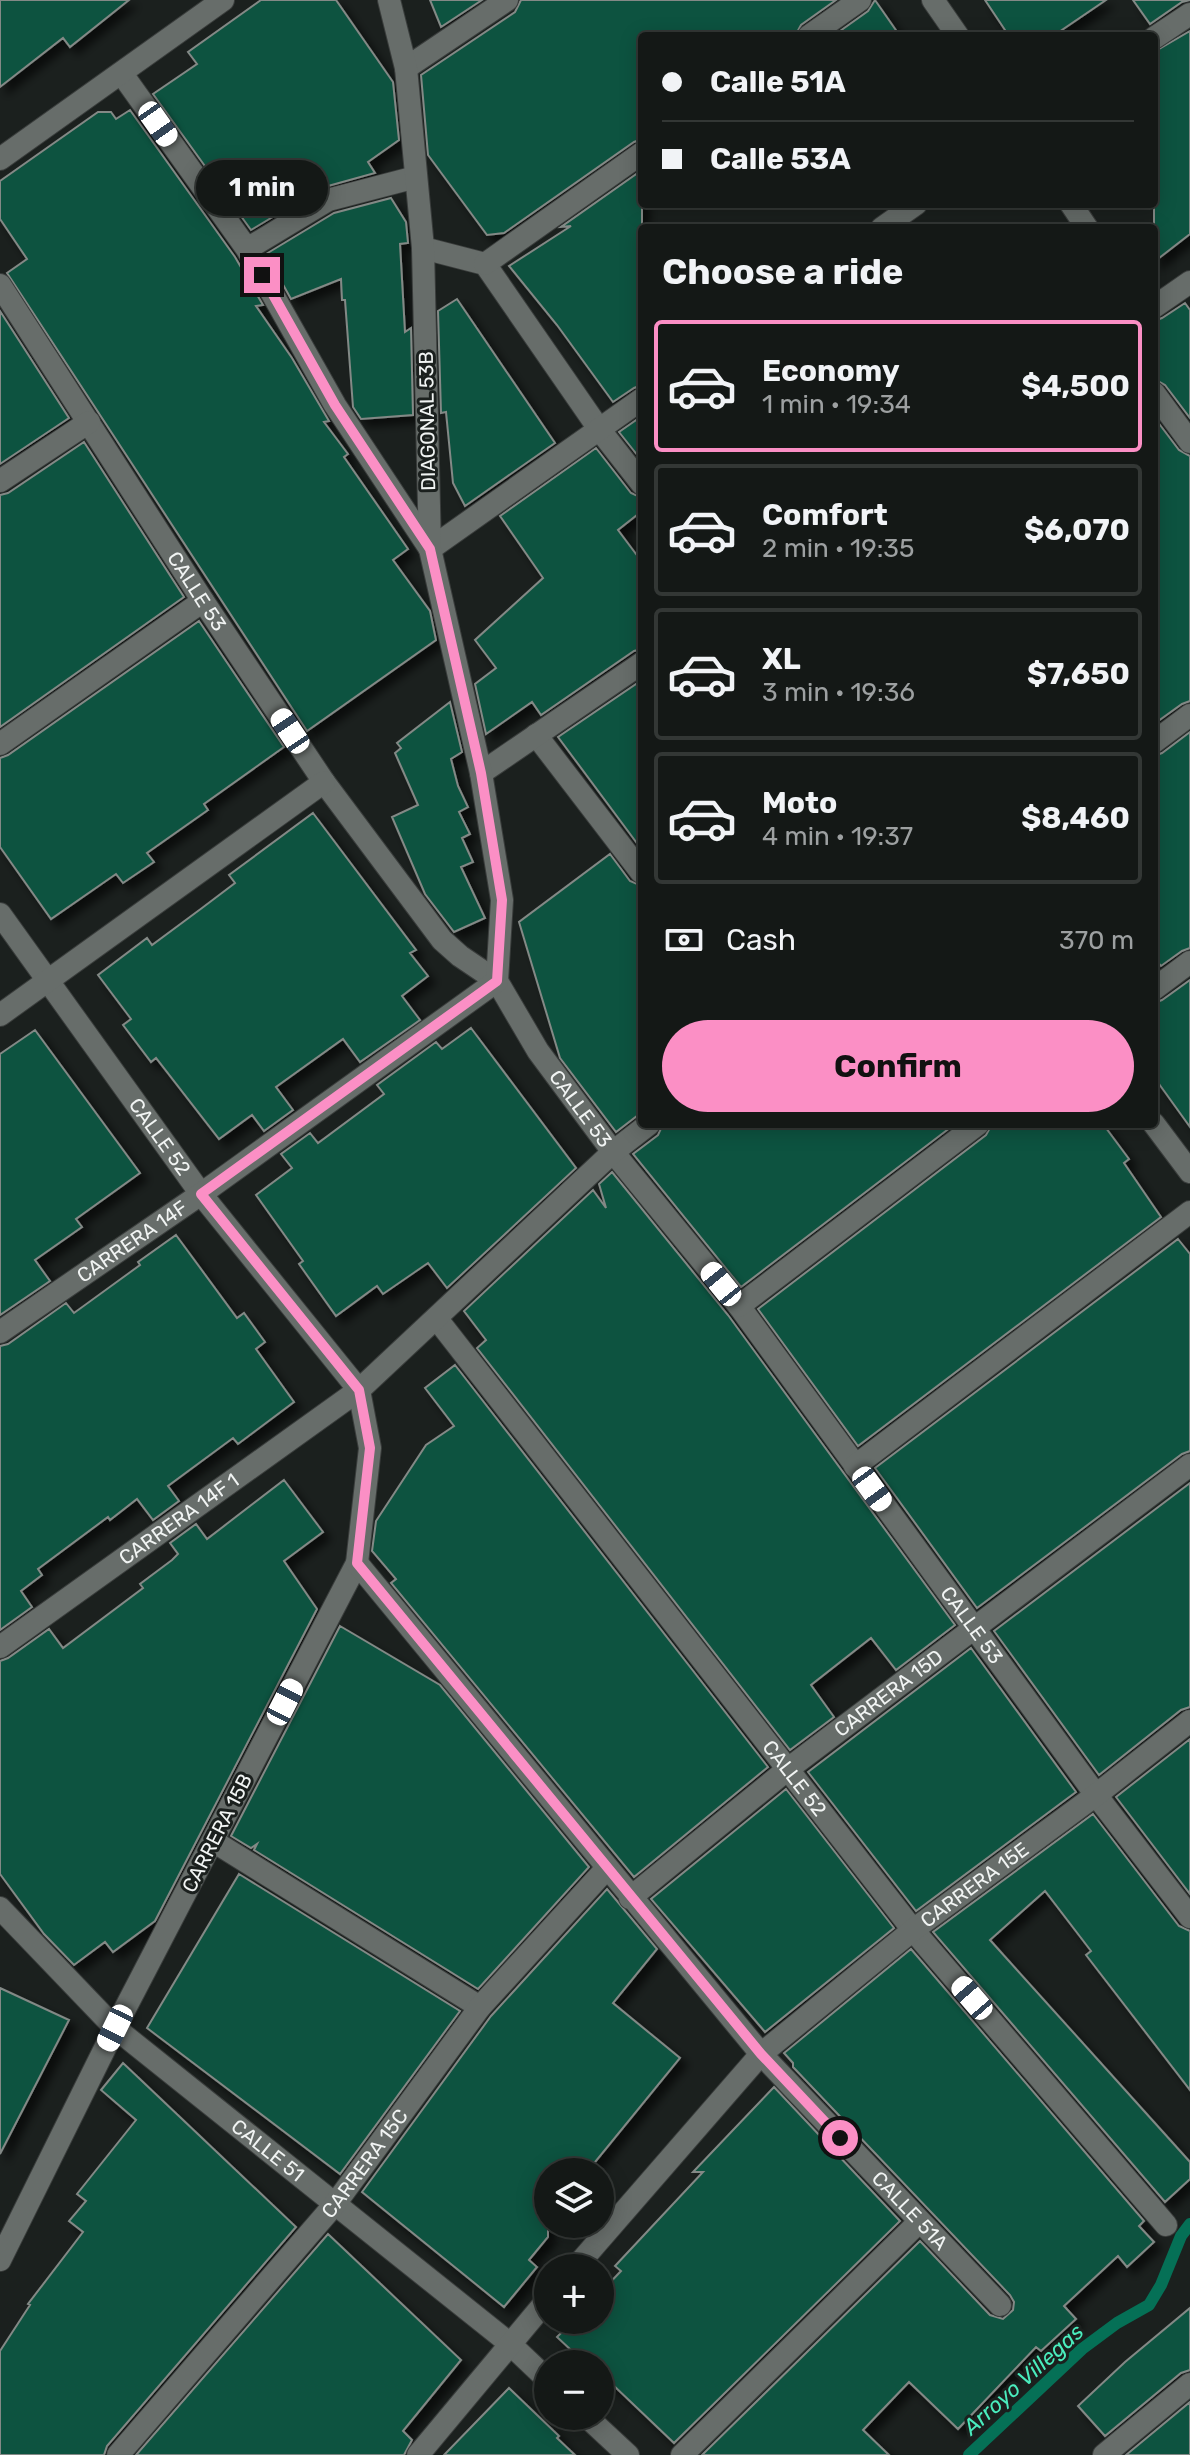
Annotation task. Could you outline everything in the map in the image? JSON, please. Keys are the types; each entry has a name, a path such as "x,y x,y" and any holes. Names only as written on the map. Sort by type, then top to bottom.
{"street":[{"path":"0,159 223,0"},
{"name":"DIAGONAL 53B","path":"389,0 406,68 423,248 430,549 481,773 502,900 497,981"},
{"path":"406,68 507,0"},
{"path":"815,32 860,0"},
{"path":"933,0 955,32"},
{"path":"1158,35 1190,14"},
{"path":"122,74 247,249 335,405 430,549 638,402"},
{"path":"485,264 638,156"},
{"path":"247,249 328,200 416,177"},
{"path":"888,224 910,208"},
{"path":"423,248 485,264 599,429 638,479"},
{"path":"1158,304 1190,282"},
{"name":"CALLE 53","path":"0,285 203,601 324,782 442,940 497,981 538,1051 613,1152 739,1306 1096,1795 1190,1917"},
{"path":"1158,398 1190,442"},
{"path":"0,481 89,422"},
{"path":"0,744 203,601"},
{"path":"481,773 638,666"},
{"path":"1158,739 1190,715"},
{"path":"536,735 638,868"},
{"path":"0,1015 324,782"},
{"name":"CALLE 52","path":"0,914 201,1194 359,1390"},
{"path":"1158,986 1190,962"},
{"name":"CARRERA 14F","path":"0,1332 201,1194 497,981"},
{"name":"CARRERA 14F 1","path":"0,1647 359,1390 613,1152 644,1128"},
{"path":"739,1306 973,1128"},
{"path":"1157,1128 1190,1172"},
{"path":"855,1466 1190,1212"},
{"name":"CALLE 52","path":"437,1319 913,1930 1166,2225"},
{"name":"CARRERA 15B","path":"0,2260 115,2028 357,1563 370,1448 359,1390"},
{"name":"CARRERA 15D","path":"630,1898 788,1769 1190,1465"},
{"name":"CALLE 51A","path":"357,1563 761,2054 1000,2305"},
{"name":"CARRERA 15E","path":"761,2054 913,1930 1096,1795 1190,1721"},
{"path":"213,1841 480,2007"},
{"name":"CARRERA 15C","path":"118,2455 335,2204 480,2007 607,1868"},
{"name":"CALLE 51","path":"0,1908 115,2028 509,2343 534,2367"},
{"path":"587,2254 761,2054"},
{"path":"682,2455 919,2222"},
{"path":"418,2455 534,2315"},
{"path":"1104,2455 1190,2384"},
{"path":"601,2430 628,2455"}],"building":[{"path":"0,0 129,0 70,47 63,38 0,87"},
{"path":"261,0 336,0 393,82 399,140 368,162 375,173 321,188 251,230 153,94 197,64 188,52"},
{"path":"430,0 482,0 441,27"},
{"path":"521,0 836,0 801,25 797,32 638,32 638,140 504,233 487,235 428,155 421,75 515,12"},
{"path":"875,0 897,32 839,32 868,11"},
{"path":"985,0 1106,0 1059,32 1006,32"},
{"path":"1133,0 1190,0 1182,2 1150,24"},
{"path":"1190,31 1190,234 1158,259 1158,224 1154,224 1154,208 1158,208 1158,50"},
{"path":"130,110 235,257 263,305 256,306 292,358 329,421 324,422 348,454 344,457 408,549 393,560 430,611 436,640 307,731 7,273 27,259 0,219 0,181 98,112 111,112 116,119"},
{"path":"638,173 638,208 642,208 642,224 638,224 638,386 613,402 509,266 571,226 561,227"},
{"path":"391,198 406,222 408,243 400,244 405,332 411,328 413,415 361,419 353,407 341,279 291,299 266,254 334,213"},
{"path":"457,299 555,443 465,506 453,483 446,412 441,413 438,311"},
{"path":"1185,303 1190,310 1190,418 1165,385 1158,381 1158,320"},
{"path":"0,311 69,418 0,464"},
{"path":"638,419 638,456 619,432"},
{"path":"1158,422 1179,450 1190,456 1190,701 1158,721"},
{"path":"84,442 184,597 0,727 0,495 8,493"},
{"path":"596,448 631,493 638,496 638,514 618,530 638,557 638,650 541,715 532,702 486,734 475,684 496,668 475,640 543,578 500,516"},
{"path":"199,621 284,747 204,804 208,810 147,853 154,862 123,883 116,874 51,919 0,847 0,758"},
{"path":"638,683 638,845 558,737"},
{"path":"450,702 462,752 451,759 458,786 468,807 459,812 470,834 462,838 473,862 461,867 485,918 454,932 425,894 392,817 418,805 395,753 401,748 397,743"},
{"path":"1190,732 1190,948 1161,966 1158,962 1158,754"},
{"path":"313,813 416,950 410,953 428,976 402,996 420,1020 360,1062 343,1039 276,1087 293,1110 264,1131 252,1115 219,1139 156,1058 151,1062 123,1025 131,1019 98,975 147,938 152,945 202,908 235,883 229,875"},
{"path":"610,854 630,881 638,884 638,1115 616,1132 560,1058 519,922"},
{"path":"1190,980 1190,1127 1158,1083 1158,1002"},
{"path":"471,1028 576,1168 447,1288 428,1263 383,1294 377,1286 336,1316 299,1264 303,1261 256,1195 292,1168 281,1154 310,1133 318,1143 384,1094 377,1085 436,1042 442,1049"},
{"path":"35,1030 140,1173 76,1219 82,1227 35,1260 50,1281 0,1315 0,1054"},
{"path":"661,1128 950,1128 741,1287 633,1154 658,1135"},
{"path":"990,1128 1106,1128 1129,1159 1124,1163 1161,1217 858,1446 758,1309 986,1135"},
{"path":"612,1172 728,1315 955,1625 896,1670 871,1638 811,1685 834,1717 790,1750 477,1348 486,1340 464,1311 593,1190 606,1208 599,1184"},
{"path":"176,1235 237,1318 244,1313 265,1342 256,1349 294,1402 238,1444 233,1438 168,1486 179,1501 153,1520 137,1499 38,1569 42,1575 21,1591 32,1607 0,1630 0,1346 8,1344 66,1303 74,1313"},
{"path":"1178,1239 1190,1254 1190,1451 977,1608 875,1468"},
{"path":"455,1365 768,1767 634,1877 391,1583 396,1579 372,1551 376,1521 426,1445 454,1426 425,1388"},
{"path":"284,1480 323,1532 284,1561 317,1609 155,1921 113,1952 105,1942 74,1965 44,1934 0,1874 0,1661 49,1629 63,1648 143,1588 140,1584 172,1560 178,1554 170,1543 196,1524 207,1539"},
{"path":"1190,1483 1190,1707 1181,1710 1099,1775 994,1631"},
{"path":"340,1626 440,1685 589,1867 478,1989 254,1850 257,1844 251,1848 231,1836"},
{"path":"971,1648 1076,1792 916,1911 808,1772"},
{"path":"1190,1739 1190,1894 1116,1797"},
{"path":"786,1789 894,1928 765,2032 651,1899"},
{"path":"1093,1814 1179,1926 1190,1931 1190,2090 1086,1955 1091,1951 1045,1891 990,1940 1190,2162 1190,2179 1165,2202 933,1932"},
{"path":"239,1874 460,2011 340,2174 147,2028"},
{"path":"607,1889 657,1949 613,2003 680,2058 598,2158 534,2158 534,2238 547,2238 529,2260 534,2264 534,2271 504,2307 362,2192 491,2016"},
{"path":"911,1949 1144,2221 1139,2226 1154,2242 1127,2267 1118,2256 1064,2306 1076,2319 1041,2351 1036,2347 958,2429 909,2382 863,2430 889,2455 702,2455 920,2241 990,2315 1003,2319 1013,2310 1014,2302 1010,2295 793,2067 784,2053"},
{"path":"0,1988 69,2020 0,2154"},
{"path":"123,2063 296,2227 107,2446 104,2455 0,2455 0,2351 28,2304 83,2232 69,2221 86,2201 77,2194 136,2120 101,2090"},
{"path":"774,2087 900,2221 674,2443 614,2386 614,2350 571,2350 557,2337 560,2334 614,2334 614,2278 621,2271 615,2266 703,2172 693,2172"},
{"path":"328,2234 461,2360 403,2431 412,2440 404,2455 136,2455"},
{"path":"1190,2308 1190,2370 1181,2373 1105,2436 1078,2406"},
{"path":"509,2388 534,2412 534,2430 553,2430 575,2455 444,2455"},
{"path":"1190,2402 1190,2455 1126,2455"}],"waterway":[{"name":"Arroyo Villegas","path":"969,2455 1082,2349 1117,2323 1149,2305 1161,2285 1181,2236 1190,2224"}],"route":[{"path":"262,275 335,405 430,549 481,773 502,900 497,981 201,1194 359,1390 370,1448 357,1563 761,2054 840,2138"}]}
